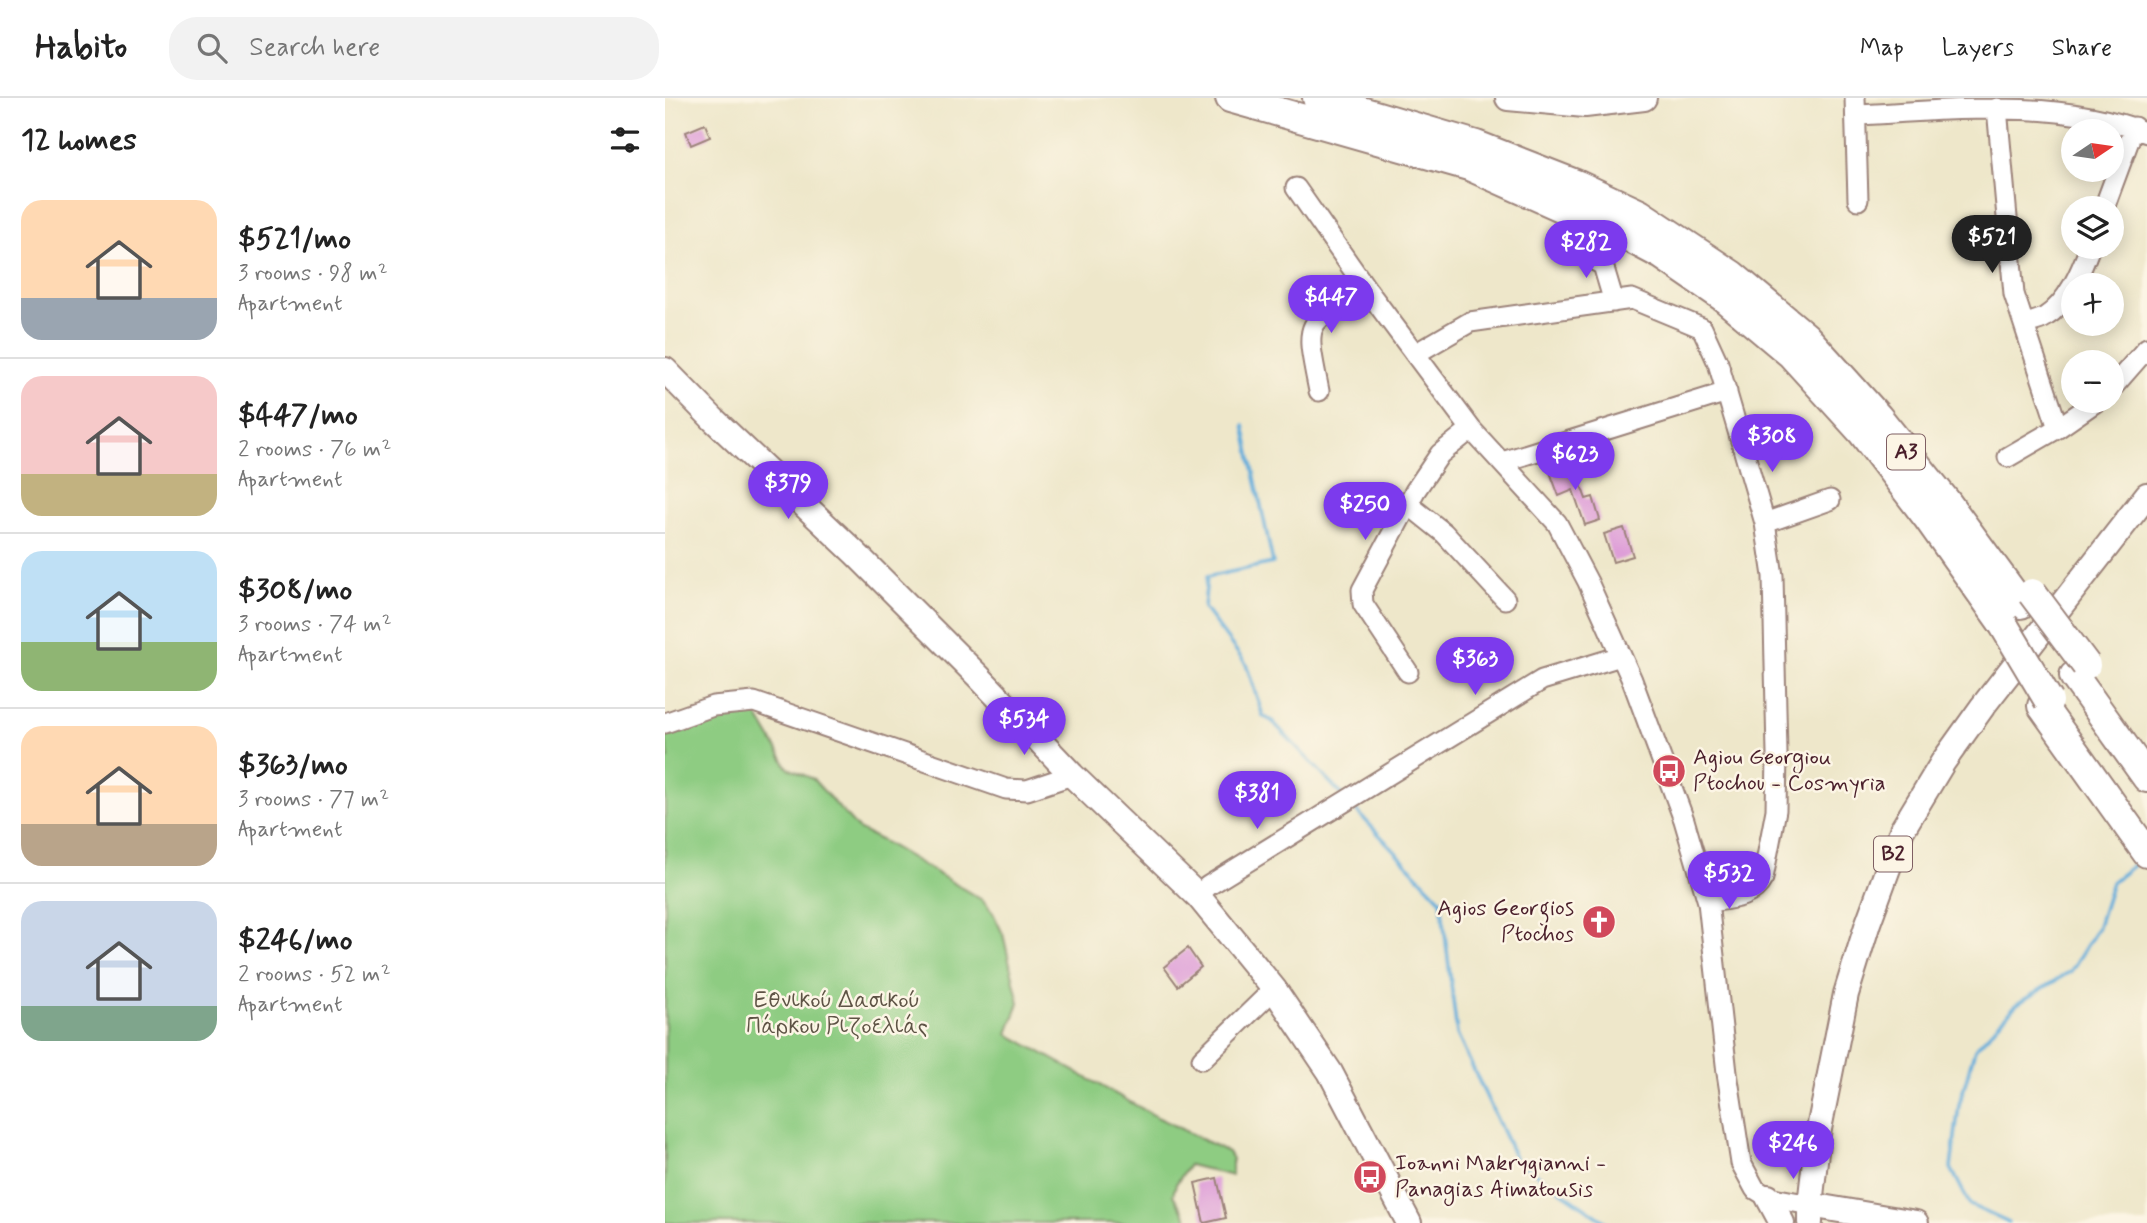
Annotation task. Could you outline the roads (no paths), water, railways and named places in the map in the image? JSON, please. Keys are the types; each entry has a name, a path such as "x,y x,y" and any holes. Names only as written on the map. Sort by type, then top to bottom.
{"highway":[{"name":"A3","path":"1230,98 1469,166 1634,225 1732,275 1806,337 1895,438 1945,500 2012,614 2061,688 2147,778"},
{"name":"A3","path":"1317,98 1476,145 1578,185 1634,225"},
{"path":"1634,225 1659,266 1717,307 1783,365 1850,440 1916,526 2012,614 2061,688 2138,824 2147,853"},
{"path":"2061,688 2147,744"}],"main road":[{"path":"1508,98 1585,105 1644,98"},
{"path":"665,370 885,582 1072,775 1198,896 1274,989 1330,1072 1409,1223"},
{"name":"B2","path":"1808,1217 1818,1134 1846,994 1868,923 1902,830 1943,762 1983,706 2147,495"},
{"path":"1768,1197 1783,1223"},
{"path":"1808,1217 1916,1223"}],"street":[{"path":"1858,200 1856,106 2053,107 2091,113 2140,130 2110,196"},
{"path":"1997,108 2014,294 2059,428"},
{"path":"1296,188 1368,291 1471,429 1557,523 1588,582 1632,680 1685,820 1708,902 1727,1073 1741,1163 1755,1189 1808,1217"},
{"path":"1570,248 1603,265 1614,302"},
{"path":"2024,324 2044,318 2060,305 2086,259"},
{"path":"1319,391 1310,332 1316,321 1328,311 1368,291"},
{"path":"1415,354 1470,323 1632,299 1702,328 1718,363 1765,523 1773,576 1777,754 1776,810 1763,878 1759,886 1743,897 1708,902"},
{"path":"2124,374 2147,348"},
{"path":"1502,462 1727,392"},
{"path":"2008,457 2080,413"},
{"path":"1408,672 1363,604 1361,590 1415,491 1440,454 1471,429"},
{"path":"1765,523 1830,500"},
{"path":"1409,505 1444,533 1505,599"},
{"path":"1198,896 1208,886 1349,797 1542,680 1621,656"},
{"path":"665,723 713,706 754,702 1006,789 1027,790 1072,775"},
{"path":"1202,1059 1274,989"}],"waterway":[{"path":"1244,425 1273,563 1207,577 1204,608 1246,664 1263,716 1272,721 1344,797"},
{"path":"1351,805 1441,900 1457,1034 1516,1160 1607,1223"},
{"path":"2009,1223 1970,1205 1951,1168 1959,1105 1975,1049 2017,1004 2071,971 2097,929 2112,882 2140,860"}],"place":[{"name":"Agiou Georgiou Ptochou - Cosmyria","path":"1669,771"},
{"name":"Agios Georgios Ptochos","path":"1599,922"},
{"name":"Ioanni Makrygianni - Panagias Aimatousis","path":"1370,1177"}],"park label":[{"name":"Εθνικού Δασικού Πάρκου Ριζοελιάς","path":"837,1014"}]}
